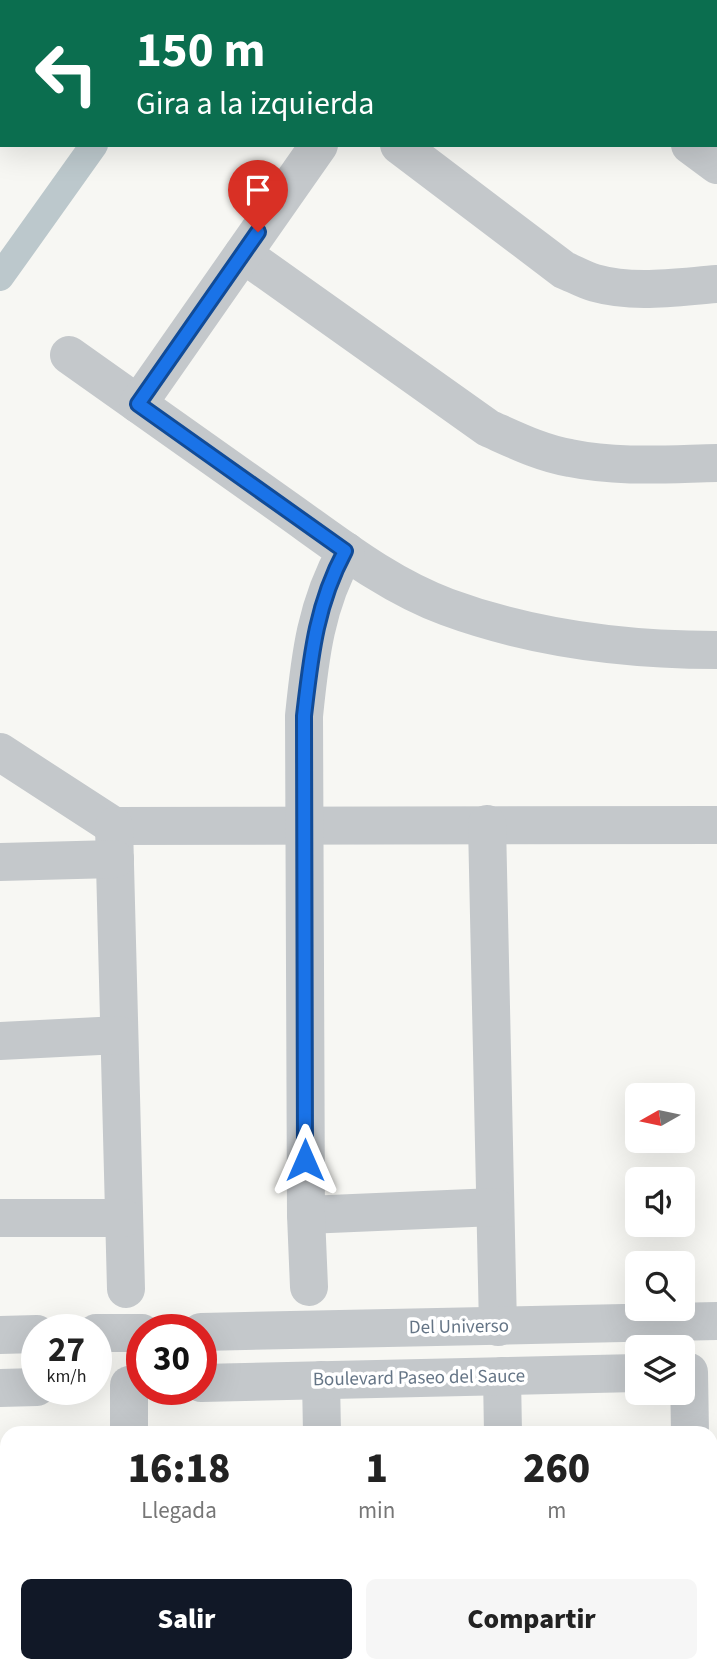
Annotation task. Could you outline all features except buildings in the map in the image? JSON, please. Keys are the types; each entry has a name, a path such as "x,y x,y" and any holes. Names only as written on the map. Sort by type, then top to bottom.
{"street":[{"path":"138,404 318,147"},
{"path":"402,147 564,270 594,283 617,288 657,289 717,284"},
{"path":"693,147 717,165"},
{"path":"243,254 488,428 526,446 568,458 610,464 717,463"},
{"path":"69,355 379,575 445,607 523,631 595,644 666,650 717,650"},
{"path":"309,1287 306,1215 304,716 310,655 320,611 331,578 345,551"},
{"path":"0,752 114,843 126,1289"},
{"path":"487,824 498,1326"},
{"path":"0,862 114,843 304,826 717,825"},
{"path":"0,1041 119,1035"},
{"path":"306,1215 495,1207"},
{"path":"0,1218 124,1218"},
{"name":"Del Universo","path":"217,1332 717,1321"},
{"path":"0,1335 21,1334"},
{"path":"691,1426 696,1371"},
{"name":"Boulevard Paseo del Sauce","path":"217,1383 625,1373"},
{"path":"502,1376 503,1426"},
{"path":"321,1380 322,1426"},
{"path":"122,1385 128,1426"},
{"path":"0,1388 21,1387"}],"waterway":[{"path":"0,277 93,147"}],"route":[{"path":"258,232 138,404 345,551 331,578 320,611 310,655 304,716 305,1160"}]}
